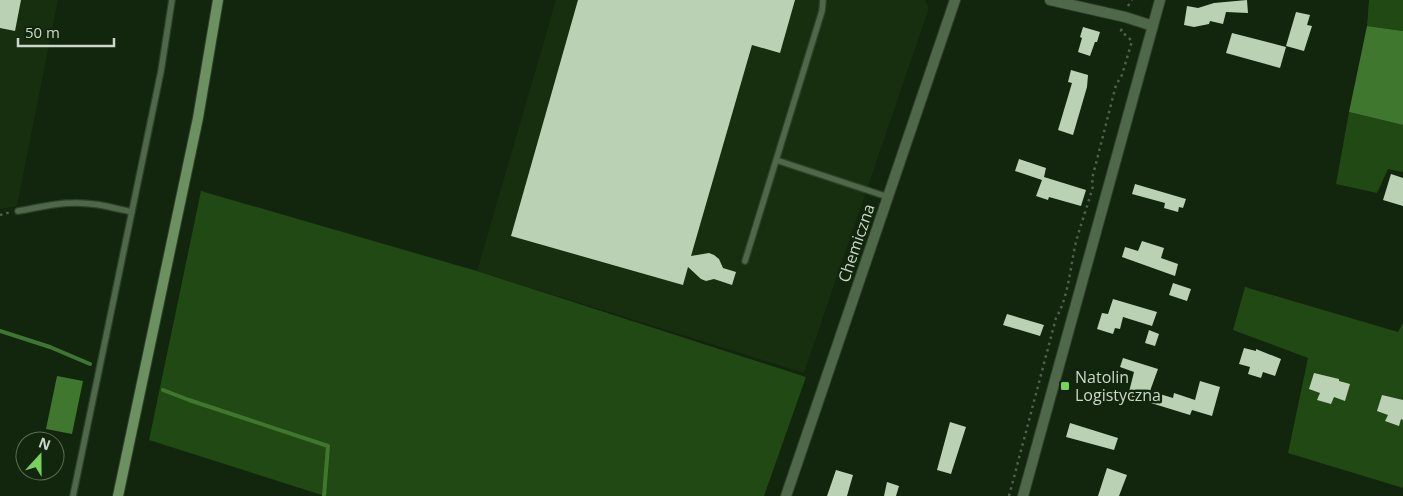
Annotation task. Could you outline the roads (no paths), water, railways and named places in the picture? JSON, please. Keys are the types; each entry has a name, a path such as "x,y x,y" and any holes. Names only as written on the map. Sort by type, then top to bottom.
{"main road":[{"path":"118,496 198,118 218,0"}],"street":[{"name":"Chemiczna","path":"786,496 955,0"},
{"path":"1050,0 1125,17 1153,26"},
{"path":"1023,496 1160,0"}],"lane":[{"path":"73,496 161,70 172,0"},
{"path":"745,261 822,11 823,0"},
{"path":"776,160 888,197"},
{"path":"18,211 75,203 105,206 132,212"}],"waterway":[{"path":"0,331 50,347 90,364"},
{"path":"163,390 328,446 324,496"}],"place":[{"name":"Natolin Logistyczna","path":"1065,386"}]}
